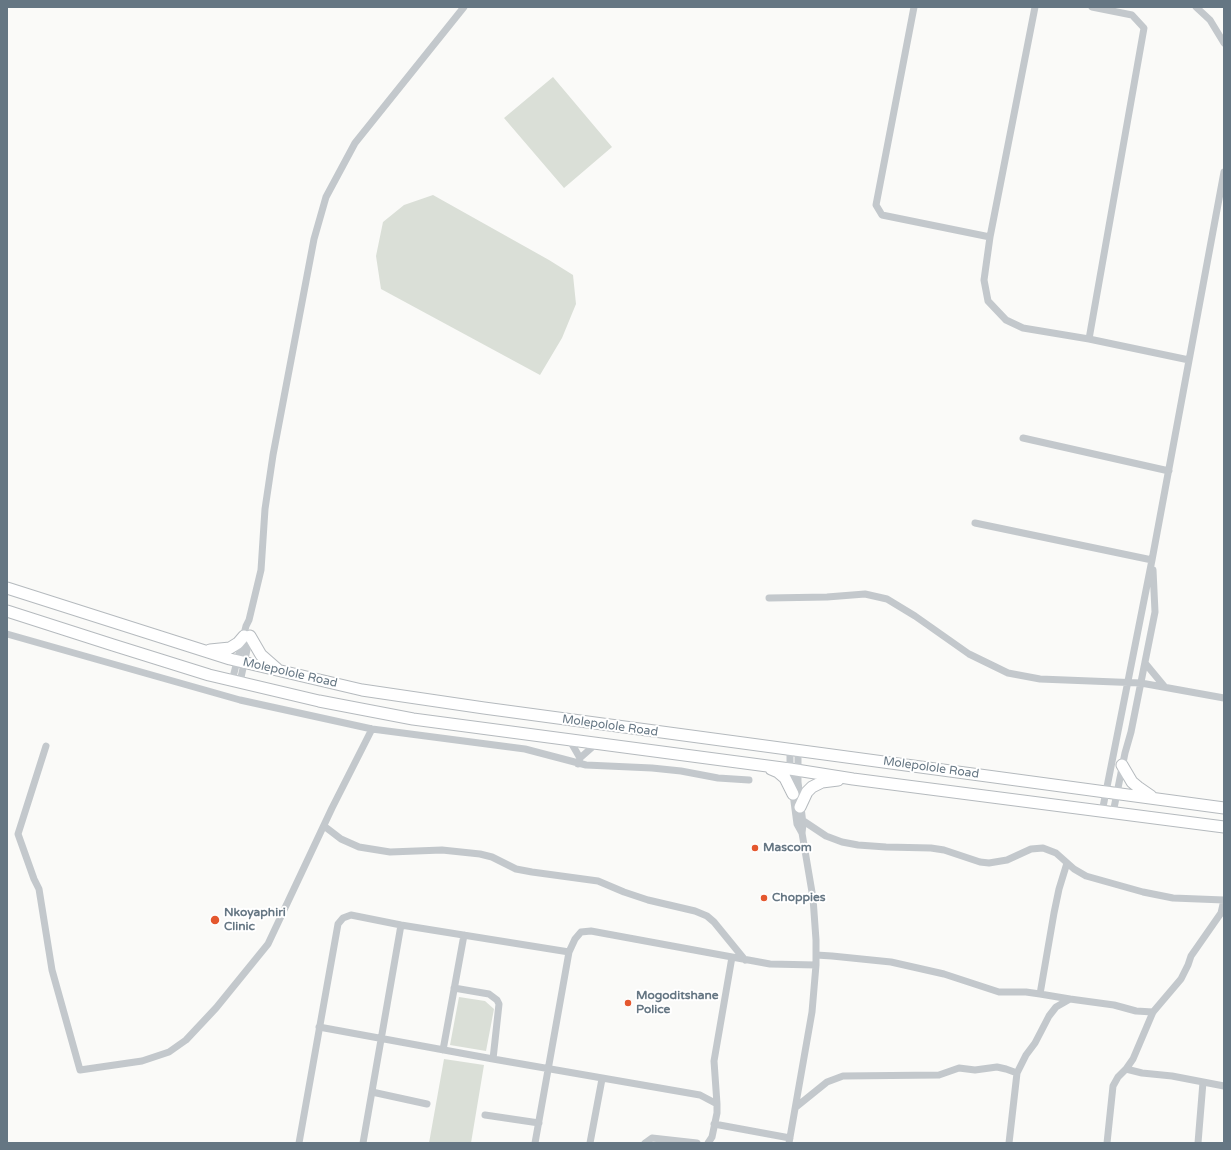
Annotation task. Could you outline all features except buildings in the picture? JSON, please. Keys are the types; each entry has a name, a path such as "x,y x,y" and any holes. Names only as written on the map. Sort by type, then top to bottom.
{"main road":[{"name":"Molepolole Road","path":"7,588 241,662 362,690 468,706 1224,808"},
{"name":"Molepolole Road","path":"7,610 113,645 236,682 319,701 413,719 794,769 853,779 1224,827"},
{"path":"204,651 230,648 247,636 261,655 278,671"},
{"path":"1122,765 1132,782 1144,792 1155,798"},
{"path":"765,766 782,775 788,782 793,794"},
{"path":"800,807 807,792 812,787 822,782 853,779"}],"street":[{"path":"236,682 261,570 264,509 273,455 314,239 326,197 355,143 464,7"},
{"path":"914,7 876,205 882,215 990,236"},
{"path":"1035,7 990,236 984,280 988,301 1006,320 1023,328 1089,339 1189,360"},
{"path":"1089,339 1144,28 1132,15 1092,7"},
{"path":"1196,7 1210,20 1224,43"},
{"path":"1108,812 1112,792 1114,752 1169,471 1224,172"},
{"path":"1023,438 1169,471"},
{"path":"975,524 1152,560"},
{"path":"1108,812 1112,792 1122,765 1131,732 1155,612 1152,560"},
{"path":"769,598 827,597 865,594 887,599 915,616 969,654 1008,673 1040,679 1141,683 1224,698"},
{"path":"7,634 240,700 372,729 525,749 579,761 681,771 718,778 749,780"},
{"path":"1145,663 1164,687"},
{"path":"46,746 18,834 28,864 39,889 52,970 80,1070 142,1061 169,1052 186,1040 216,1008 268,944 372,729"},
{"path":"569,739 579,761"},
{"path":"579,761 597,743"},
{"path":"794,750 793,794 797,824 802,833"},
{"path":"1114,752 1125,753"},
{"path":"714,1124 790,1141 812,1012 816,965 813,898 802,833 802,820 794,769"},
{"path":"802,820 826,836 842,842 858,845 931,848 944,850 980,862 989,863 1007,860 1031,849 1043,848 1056,853 1067,863 1086,876 1144,892 1173,898 1190,900 1204,898 1224,900 1220,913 1191,956 1181,979 1153,1012 1133,1059 1118,1077 1113,1086 1107,1143"},
{"path":"324,826 341,839 359,847 390,852 442,850 480,854 492,857 516,868 532,872 598,881 624,892 695,911 707,916 714,922 745,960"},
{"path":"1040,994 1057,901 1067,863"},
{"path":"299,1143 338,924 343,918 350,915 400,925 569,952"},
{"path":"363,1143 400,925"},
{"path":"535,1143 569,952 575,939 581,932 591,931 770,964 816,965"},
{"path":"443,1050 464,935"},
{"path":"816,956 832,956 891,962 937,972 999,992 1026,992 1114,1005 1136,1011 1153,1012"},
{"path":"708,1143 712,1137 717,1113 714,1061 732,957"},
{"path":"454,988 489,994 497,1000 499,1004 493,1060"},
{"path":"1009,1143 1017,1074 1026,1055 1035,1043 1049,1016 1056,1007 1070,999"},
{"path":"319,1027 493,1060 700,1096 717,1104"},
{"path":"796,1108 827,1082 843,1076 940,1075 959,1068 975,1070 997,1067 1017,1074"},
{"path":"1126,1069 1142,1073 1172,1076 1224,1086"},
{"path":"590,1143 602,1079"},
{"path":"1198,1143 1204,1082"},
{"path":"372,1092 427,1104"},
{"path":"485,1114 539,1124"},
{"path":"645,1143 652,1138 697,1143"}],"shaded area":[{"path":"553,77 612,147 564,188 504,118"},
{"path":"433,195 573,275 576,304 562,338 540,375 381,289 376,256 383,222 404,205"},
{"path":"459,997 485,1001 494,1009 486,1051 450,1045"},
{"path":"444,1059 484,1065 471,1143 429,1143"}],"place":[{"name":"Mascom","path":"755,848"},
{"name":"Choppies","path":"764,898"},
{"name":"Nkoyaphiri Clinic","path":"215,920"},
{"name":"Mogoditshane Police","path":"628,1003"}]}
